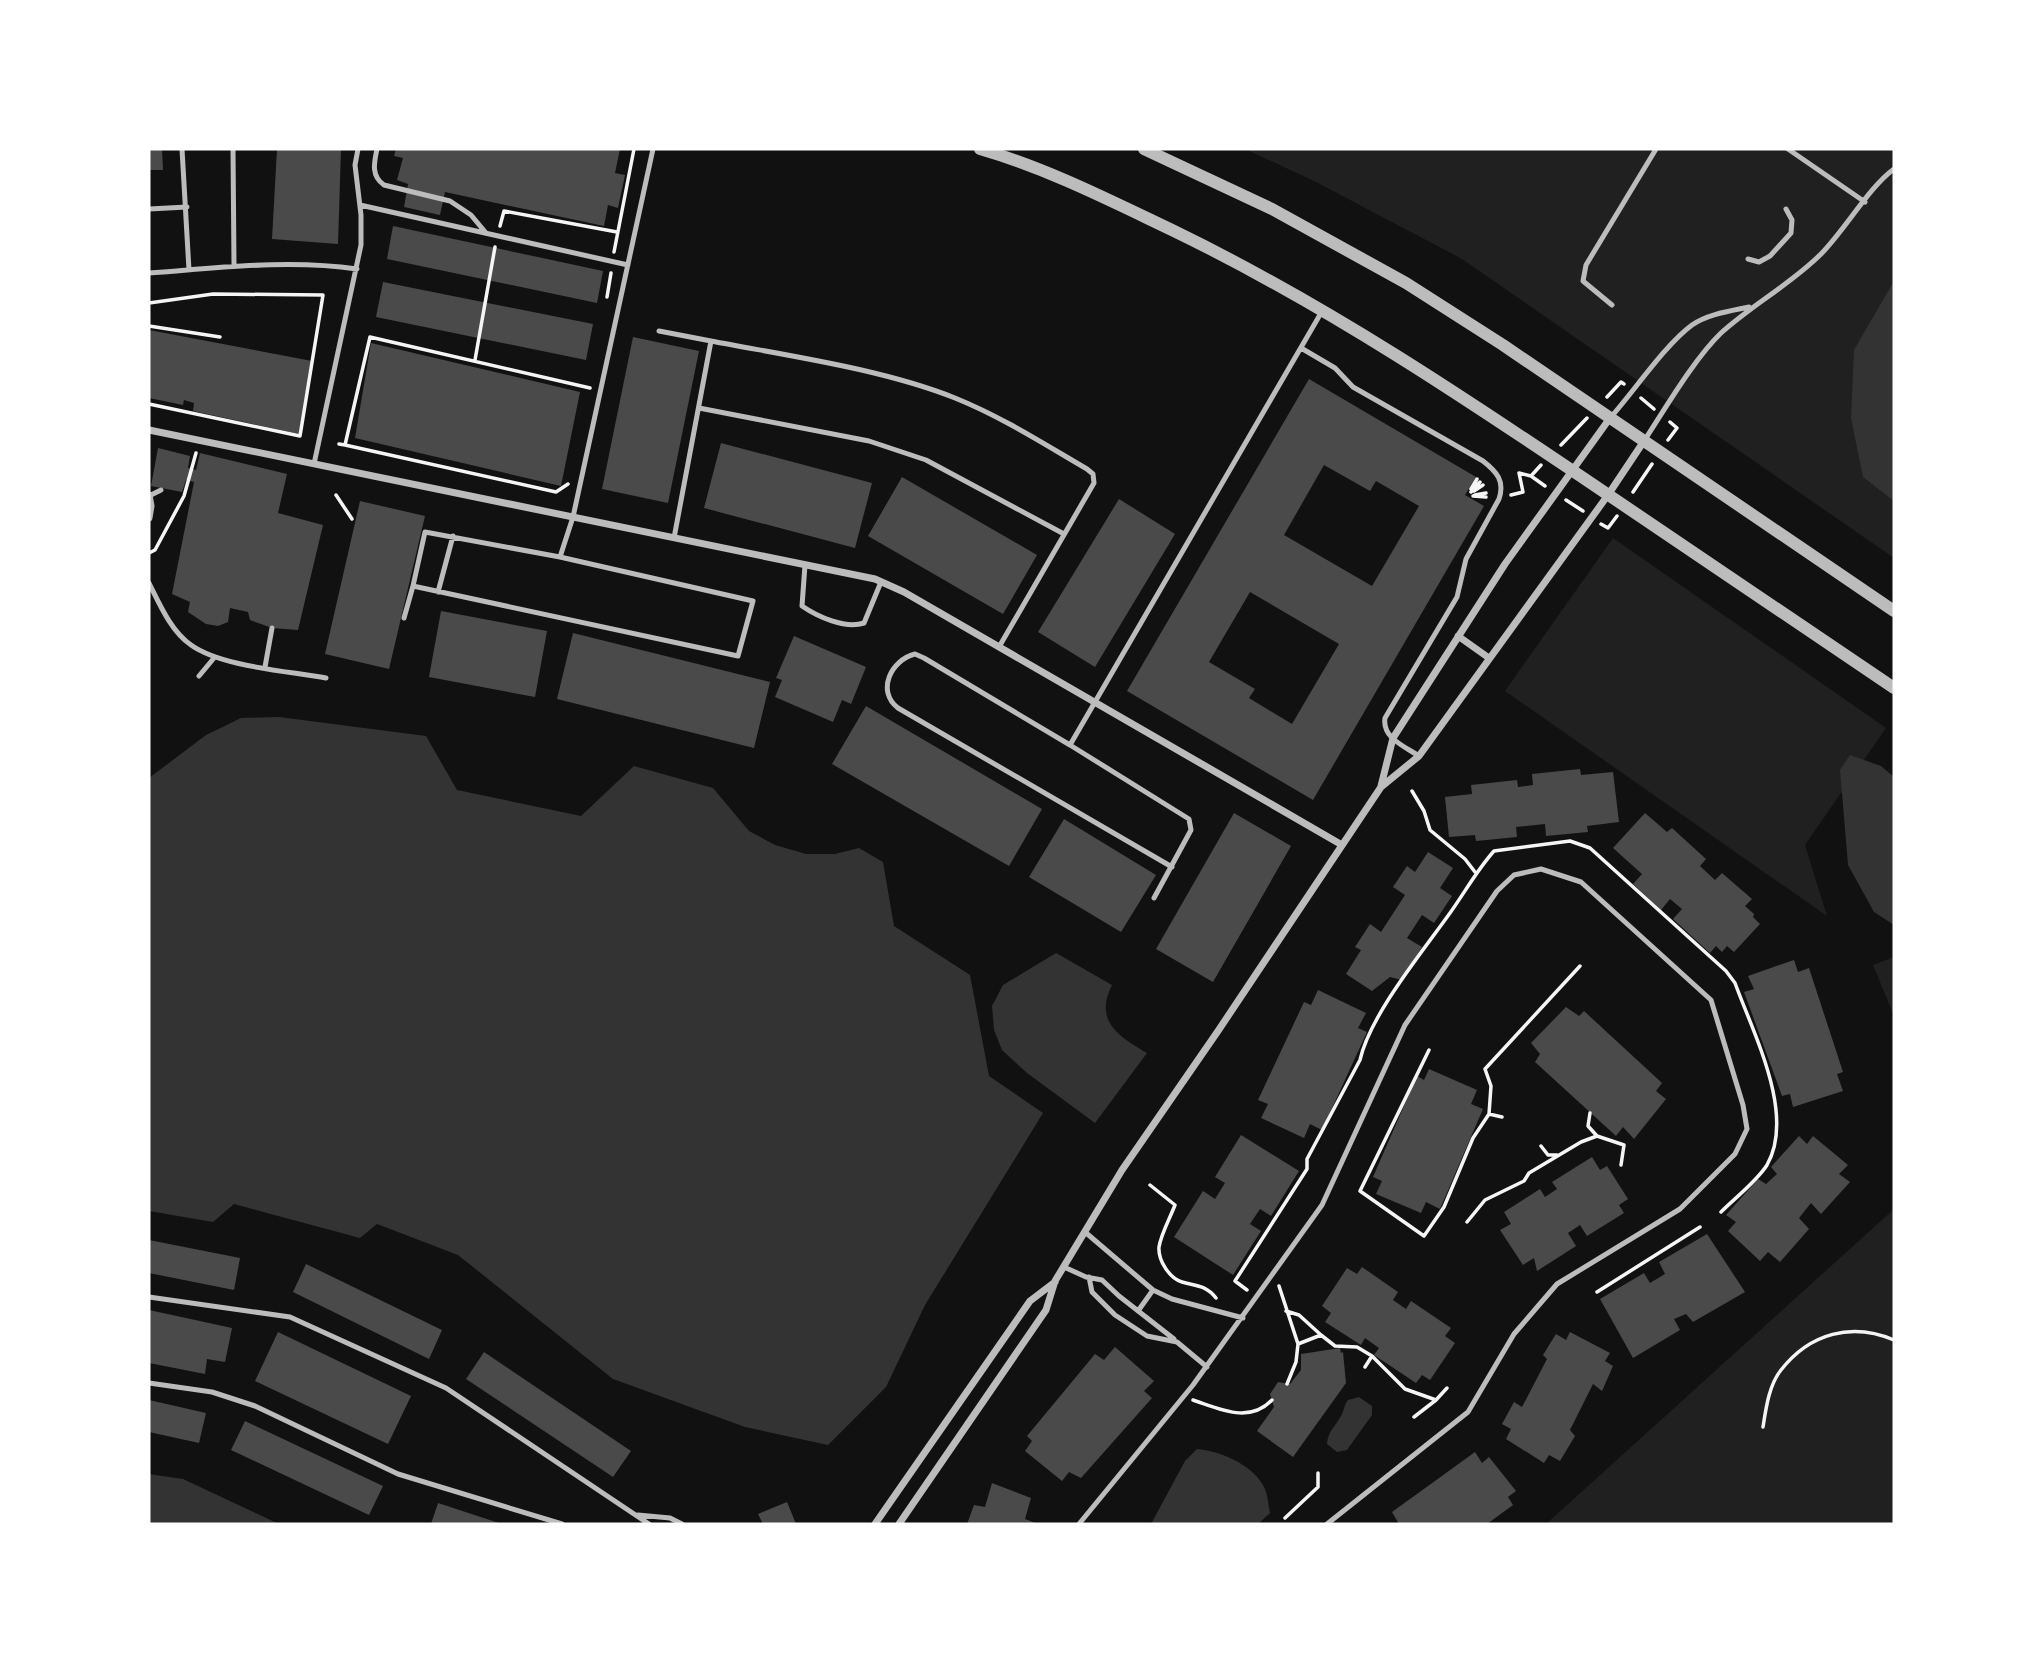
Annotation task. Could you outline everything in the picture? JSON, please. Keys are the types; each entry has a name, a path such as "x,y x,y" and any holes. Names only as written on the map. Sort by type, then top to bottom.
{"street":[{"path":"980,149 1023,162 1122,206 1240,263 1323,310 1420,369 1551,455 1894,688"},
{"path":"1144,149 1272,209 1406,282 1597,408 1894,611"},
{"path":"1381,787 1392,738 1555,492 1610,418"},
{"path":"149,430 881,582 904,592 1342,845"},
{"path":"899,1524 1046,1310 1055,1281 1122,1170 1219,1031 1381,787 1419,756 1644,441"},
{"path":"149,496 149,518"},
{"path":"1458,636 1489,658"},
{"path":"875,1524 1030,1301 1055,1281"}],"lane":[{"path":"182,149 189,270"},
{"path":"233,149 234,265"},
{"path":"314,464 361,245 355,165 358,149"},
{"path":"377,149 374,167 379,181 384,185 450,201 463,207 486,233"},
{"path":"560,557 573,517 653,149"},
{"path":"1612,305 1583,281 1586,265 1656,149"},
{"path":"1788,149 1865,202"},
{"path":"1644,441 1719,336 1821,254 1894,169"},
{"path":"360,205 628,265"},
{"path":"149,209 187,207"},
{"path":"1748,259 1759,262 1770,256 1791,233 1792,220 1786,209"},
{"path":"149,273 234,265 334,265 357,269"},
{"path":"1610,418 1671,345 1693,325 1718,313 1752,307"},
{"path":"1070,745 1323,310"},
{"path":"659,331 831,364 926,387 997,417 1093,474 1094,483 999,647"},
{"path":"674,538 711,341"},
{"path":"1301,348 1335,368 1353,387 1483,461 1494,470 1501,481 1499,499 1466,559 1457,597 1385,718 1385,730 1392,738 1419,756"},
{"path":"699,408 869,441 926,460 1065,534"},
{"path":"149,496 161,489"},
{"path":"404,618 425,532 560,557 752,601 738,656 413,586"},
{"path":"438,592 453,536"},
{"path":"805,565 802,606 813,613 853,626 864,623 881,582"},
{"path":"149,583 166,618 189,644 214,658 326,678"},
{"path":"265,667 272,628"},
{"path":"1154,898 1172,867 1191,830 1189,819 924,658 915,654 907,656 894,667 886,688 891,702 898,708 1172,867"},
{"path":"199,676 214,658"},
{"path":"1079,1524 1207,1367 1322,1205 1405,1025 1497,891 1514,875 1541,869 1581,882 1711,1000 1743,1105 1747,1129 1735,1154 1680,1209 1557,1284 1514,1334 1468,1412 1327,1524"},
{"path":"1085,1232 1153,1290 1172,1300 1243,1318"},
{"path":"1064,1267 1089,1278 1102,1280 1207,1367"},
{"path":"1089,1278 1092,1292 1115,1315 1147,1336 1177,1342"},
{"path":"1138,1311 1153,1290"},
{"path":"149,1297 290,1317 446,1388 649,1524"},
{"path":"149,1383 212,1392 255,1406 398,1474 562,1524"},
{"path":"631,1524 635,1515"},
{"path":"635,1515 670,1518 682,1524"}],"path":[{"path":"475,360 504,211 617,232"},
{"path":"149,303 213,295 323,295 300,438 149,404"},
{"path":"149,326 220,337"},
{"path":"345,445 370,337 590,388 587,400"},
{"path":"1511,489 1511,495 1523,492 1519,473 1531,476 1608,528 1677,428 1621,382 1531,476"},
{"path":"339,444 556,492 568,485 570,472"},
{"path":"149,553 155,550 184,496 196,452"},
{"path":"1472,494 1483,490"},
{"path":"1472,494 1483,490"},
{"path":"1472,494 1483,490"},
{"path":"336,495 352,519"},
{"path":"1412,790 1424,811 1430,831 1465,859 1475,872"},
{"path":"1258,1297 1235,1281 1307,1169 1307,1159 1360,1060 1363,1046 1394,993 1475,872 1494,851 1570,841 1590,848 1726,971 1735,983 1775,1094 1778,1121 1775,1146 1766,1167 1721,1212"},
{"path":"1429,1050 1360,1191 1424,1236 1444,1208 1473,1138 1489,1114 1492,1086 1485,1069 1580,966"},
{"path":"1590,1113 1588,1126 1597,1136 1625,1145 1621,1166"},
{"path":"1489,1114 1502,1117"},
{"path":"1466,1222 1485,1200 1524,1181 1529,1173 1581,1142 1597,1136"},
{"path":"1541,1146 1548,1155 1559,1155"},
{"path":"1150,1185 1175,1205 1159,1246 1165,1267 1177,1281 1207,1289 1216,1298 1218,1311"},
{"path":"1597,1292 1700,1227"},
{"path":"1275,1273 1298,1344 1296,1362 1287,1384"},
{"path":"1286,1311 1298,1315 1335,1346 1357,1347 1372,1356 1405,1390 1436,1400"},
{"path":"1763,1427 1767,1401 1780,1371 1802,1349 1830,1334 1856,1330 1894,1340"},
{"path":"1298,1344 1321,1335"},
{"path":"1365,1367 1372,1356"},
{"path":"1414,1417 1447,1388"},
{"path":"1184,1397 1235,1414 1254,1412 1272,1400"},
{"path":"1285,1518 1318,1487 1318,1473"}],"shaded area":[{"path":"1245,149 1894,149 1894,558 1462,259 1316,182"},
{"path":"1894,281 1894,501 1863,477 1851,418 1854,350"},
{"path":"1613,538 1886,728 1805,845 1827,916 1505,691"},
{"path":"279,717 426,736 457,790 581,816 634,766 713,788 749,831 775,845 806,854 835,854 859,848 883,862 894,926 970,975 989,1076 1043,1113 925,1305 886,1387 828,1445 745,1427 613,1379 458,1255 377,1224 360,1238 234,1204 213,1222 149,1211 149,778 206,735 241,718"},
{"path":"1850,755 1881,766 1894,777 1894,925 1874,912 1848,865 1840,770"},
{"path":"1056,953 1112,985 1106,1008 1112,1026 1118,1034 1147,1053 1095,1123 1027,1073 1002,1050 994,1030 992,1006 1003,985"},
{"path":"1894,957 1894,1016 1873,965"},
{"path":"1894,1209 1894,1524 1546,1524"},
{"path":"1359,1397 1372,1406 1372,1415 1347,1450 1337,1452 1327,1444 1329,1436 1348,1400"},
{"path":"1197,1449 1225,1456 1251,1471 1265,1488 1270,1513 1258,1524 1151,1524 1185,1461"},
{"path":"149,1474 183,1479 279,1524 149,1524"}],"building":[{"path":"149,149 162,149 163,170 149,170"},
{"path":"277,149 341,149 338,244 272,239"},
{"path":"396,149 620,149 615,173 625,175 618,208 608,205 604,226 445,192 440,215 404,207 408,184 397,180 403,158 394,156"},
{"path":"393,226 603,271 597,303 387,259"},
{"path":"383,282 593,324 586,360 376,317"},
{"path":"149,330 312,361 299,434 193,411 194,403 184,400 183,405 149,398"},
{"path":"633,337 699,351 668,503 602,489"},
{"path":"371,343 580,392 561,486 355,438"},
{"path":"1309,379 1476,477 1465,495 1484,506 1313,800 1127,691","holes":["1324,465 1370,491 1376,481 1419,506 1372,586 1284,535","1250,592 1339,644 1292,724 1249,698 1255,689 1209,662"]},
{"path":"721,443 872,483 855,548 704,508"},
{"path":"158,448 190,456 188,468 196,470 200,453 287,474 278,513 323,525 298,630 272,628 250,620 248,612 230,608 228,622 218,626 206,624 188,612 190,602 172,594 194,482 186,480 182,492 151,486"},
{"path":"902,477 1037,555 1003,614 868,536"},
{"path":"1119,499 1175,534 1095,667 1038,632"},
{"path":"360,501 425,516 389,669 325,654"},
{"path":"441,611 547,631 535,697 429,677"},
{"path":"573,633 770,682 754,748 557,699"},
{"path":"794,636 866,667 851,704 842,700 833,722 775,697 782,680 776,678"},
{"path":"866,706 1042,809 1009,866 832,764"},
{"path":"1580,769 1581,775 1613,772 1619,822 1587,826 1588,832 1546,836 1545,824 1516,827 1517,837 1476,841 1475,835 1449,837 1445,797 1472,794 1471,785 1517,780 1518,787 1533,785 1532,774"},
{"path":"1234,813 1291,846 1213,982 1156,949"},
{"path":"1645,813 1667,832 1672,828 1706,859 1700,866 1715,880 1722,873 1752,899 1745,906 1760,924 1734,952 1727,946 1722,952 1716,946 1710,953 1673,919 1682,909 1670,899 1661,910 1633,884 1642,874 1613,848"},
{"path":"1064,819 1156,875 1121,932 1029,877"},
{"path":"1428,852 1453,868 1440,888 1452,896 1434,923 1422,915 1407,938 1422,947 1402,980 1390,977 1372,991 1346,974 1361,950 1355,947 1370,924 1381,932 1405,895 1393,887 1407,866 1415,872"},
{"path":"1794,960 1798,972 1809,968 1843,1072 1837,1074 1843,1091 1793,1107 1790,1094 1782,1096 1744,992 1754,989 1748,976"},
{"path":"1318,990 1366,1013 1358,1028 1367,1032 1322,1130 1310,1124 1304,1138 1261,1118 1268,1104 1258,1100 1304,1002 1311,1005"},
{"path":"1566,1007 1579,1016 1584,1011 1662,1083 1656,1091 1666,1099 1634,1139 1623,1127 1616,1136 1535,1062 1540,1054 1531,1043"},
{"path":"1429,1069 1477,1090 1471,1104 1483,1109 1440,1209 1426,1202 1421,1213 1376,1194 1382,1181 1373,1177 1417,1076 1424,1080"},
{"path":"1241,1135 1299,1171 1271,1216 1260,1209 1250,1224 1261,1231 1233,1275 1174,1237 1203,1191 1215,1199 1225,1183 1215,1177"},
{"path":"1799,1136 1807,1144 1813,1136 1848,1165 1839,1174 1850,1182 1821,1214 1811,1203 1799,1218 1809,1229 1780,1262 1768,1252 1760,1261 1728,1231 1736,1222 1726,1215 1758,1179 1766,1184 1777,1174 1771,1167"},
{"path":"1592,1157 1600,1170 1607,1166 1628,1199 1619,1205 1624,1213 1587,1236 1580,1225 1568,1233 1576,1246 1537,1271 1534,1258 1523,1265 1500,1230 1511,1224 1504,1212 1540,1189 1545,1197 1557,1189 1552,1182"},
{"path":"1707,1234 1745,1292 1693,1322 1686,1314 1674,1319 1680,1330 1633,1358 1600,1299 1644,1273 1650,1283 1665,1274 1659,1262"},
{"path":"149,1240 240,1258 234,1290 149,1273"},
{"path":"306,1264 442,1330 429,1359 293,1292"},
{"path":"1362,1267 1398,1292 1393,1300 1406,1309 1411,1301 1451,1328 1445,1336 1455,1343 1430,1380 1422,1375 1416,1383 1374,1355 1379,1348 1365,1338 1361,1345 1325,1322 1331,1313 1322,1306 1347,1268 1357,1274"},
{"path":"149,1310 232,1328 225,1362 207,1359 205,1374 149,1363"},
{"path":"278,1332 411,1396 388,1444 255,1381"},
{"path":"1570,1332 1610,1353 1605,1361 1613,1366 1602,1391 1593,1384 1570,1430 1575,1436 1560,1461 1549,1455 1544,1463 1506,1439 1511,1429 1502,1424 1514,1402 1522,1407 1547,1359 1543,1355 1556,1334 1566,1340"},
{"path":"1115,1347 1154,1381 1144,1391 1152,1398 1081,1478 1069,1472 1062,1481 1025,1451 1032,1441 1027,1436 1095,1354 1104,1360"},
{"path":"1340,1348 1341,1353 1343,1352 1346,1383 1293,1457 1257,1431 1274,1407 1270,1394 1278,1382 1290,1384 1301,1370 1301,1354"},
{"path":"484,1352 631,1451 613,1477 466,1379"},
{"path":"149,1400 206,1413 199,1443 149,1432"},
{"path":"245,1421 383,1486 369,1515 231,1450"},
{"path":"1475,1452 1482,1463 1489,1457 1516,1491 1508,1497 1513,1505 1487,1524 1399,1524 1392,1512"},
{"path":"992,1483 1031,1498 1025,1519 1038,1524 967,1524 974,1505 985,1507"},
{"path":"787,1502 796,1524 763,1524 758,1514"},
{"path":"438,1503 502,1524 431,1524"}]}
